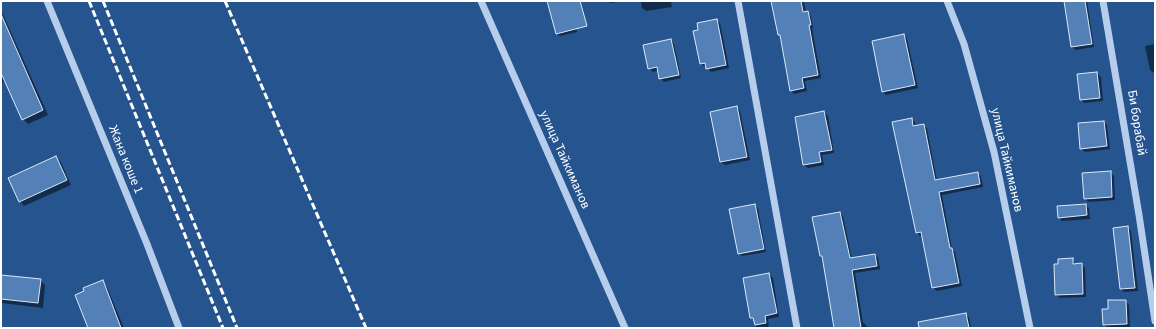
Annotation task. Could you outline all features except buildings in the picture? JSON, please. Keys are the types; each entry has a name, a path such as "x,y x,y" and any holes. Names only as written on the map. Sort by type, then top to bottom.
{"street":[{"name":"Жана коше 1","path":"46,1 147,244 179,328"},
{"name":"улица Тайкиманов","path":"481,1 625,328"},
{"path":"738,1 797,328"},
{"name":"улица Тайкиманов","path":"947,1 964,44 994,152 1030,328"},
{"name":"Би борабай","path":"1104,1 1155,321"}],"railway":[{"path":"89,1 223,328"},
{"path":"103,1 237,328"},
{"path":"225,1 366,328"}]}
